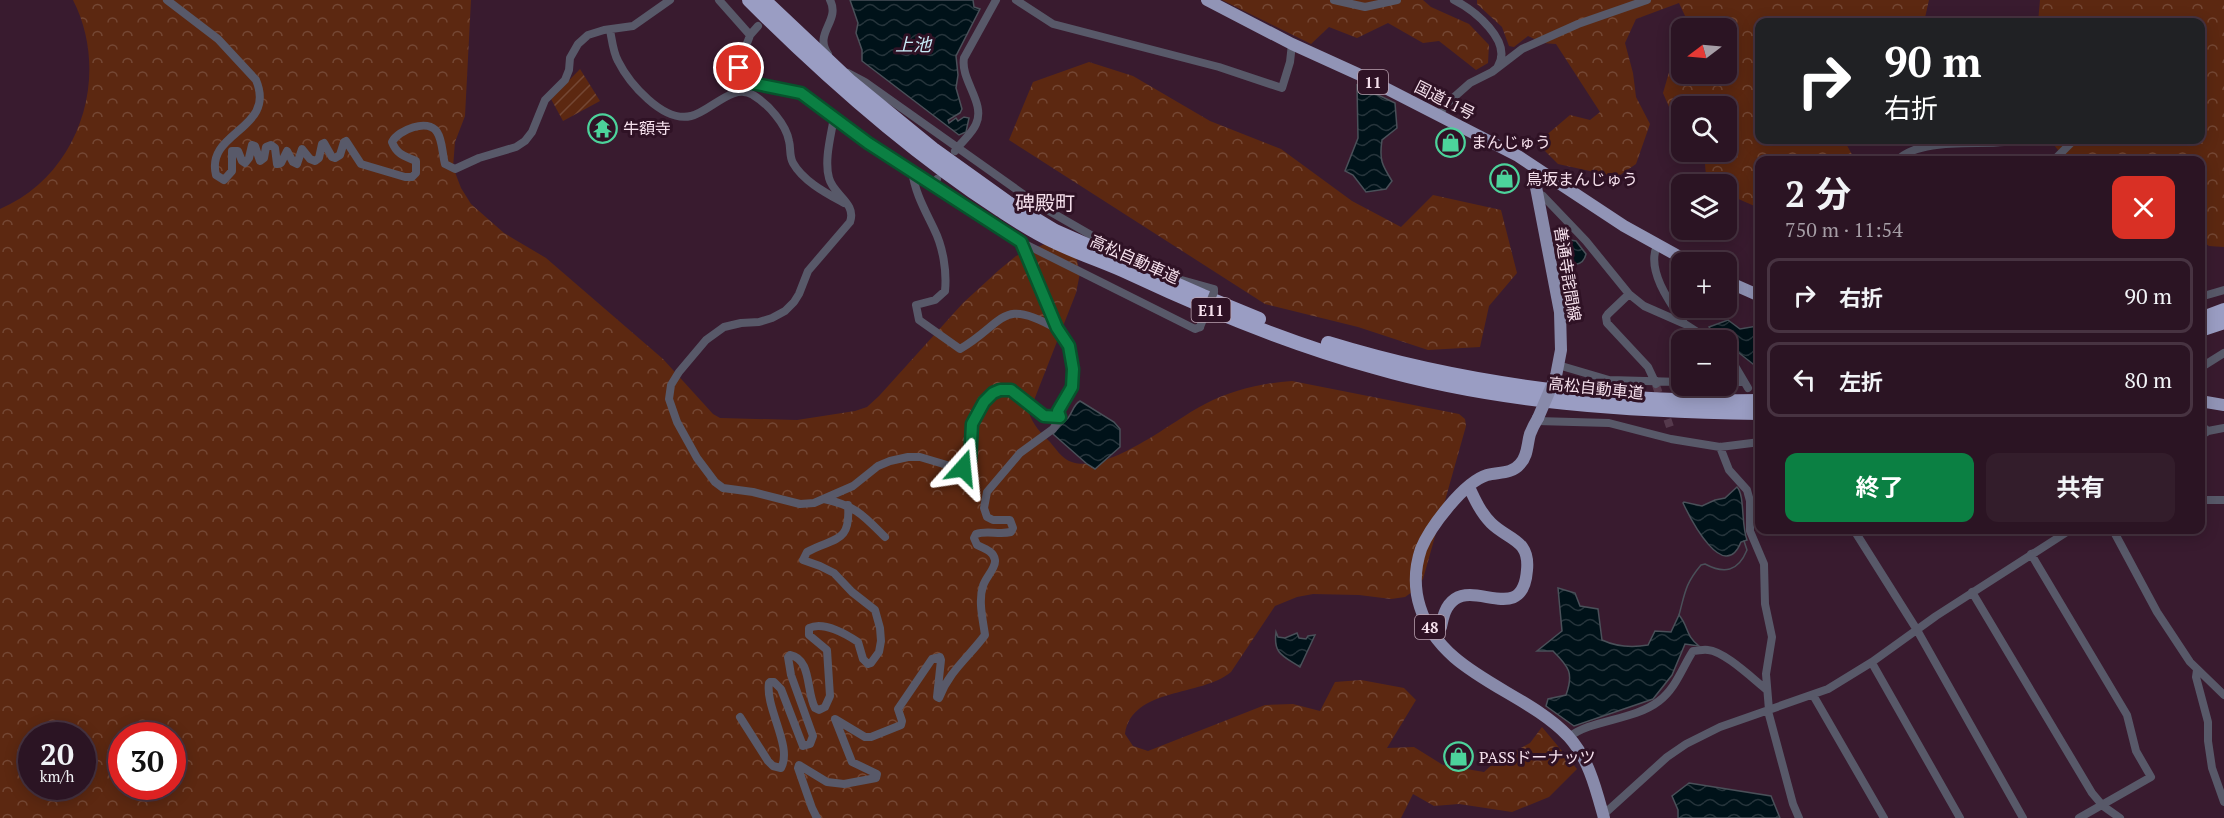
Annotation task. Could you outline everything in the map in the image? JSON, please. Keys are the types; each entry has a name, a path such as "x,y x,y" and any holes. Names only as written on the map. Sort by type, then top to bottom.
{"highway":[{"name":"高松自動車道","path":"749,0 846,92 887,126 983,198 1052,241 1118,268 1199,306 1294,342 1375,368 1461,388 1615,408 1755,413"},
{"name":"国道11号","path":"1207,0 1518,156 1593,206 1671,253"},
{"name":"高松自動車道","path":"768,4 851,82 933,149 1007,202 1055,231 1203,296 1296,333 1380,359 1467,378 1559,392 1614,397 1686,401 1755,401"},
{"path":"1737,286 1755,294"},
{"path":"2205,317 2224,310"},
{"path":"2205,328 2224,322"},
{"path":"2205,402 2224,405"}],"main road":[{"name":"善通寺詫間線","path":"1536,169 1535,182 1560,312 1561,350 1557,371 1530,434 1526,455 1520,464 1508,472 1484,476 1469,487 1437,521 1421,549 1416,576 1418,600 1421,612 1433,633 1440,643 1462,663 1553,722 1569,737 1589,769 1604,816"},
{"name":"48","path":"1433,633 1441,627 1444,611 1455,599 1467,595 1502,600 1514,597 1521,591 1527,573 1525,551 1518,540 1499,530 1489,521 1469,487"}],"street":[{"path":"167,0 218,39 256,80 258,106 255,116 216,152 214,168 216,175 224,180 232,171 232,151 238,151 245,163 249,158 252,145 255,146 260,161 264,158 266,147 271,145 275,148 277,164 281,163 287,150 293,162 297,164 302,149 315,161 319,158 324,143 332,157 335,158 340,155 346,141 362,164 405,177 412,177 416,173 416,161 400,155 392,142 400,132 415,127 434,128 438,133 445,164 454,169 479,158 516,147 532,132 545,100 565,80 570,58 578,44 588,35 633,26 670,0"},
{"path":"719,0 750,35"},
{"path":"768,4 779,0"},
{"path":"758,26 750,35 738,61 746,80 801,93 912,171 935,182 1021,242 1195,328 1200,327 1214,288 1160,273 1133,260 1037,204 865,82 849,74 823,46 833,12 830,0"},
{"path":"952,158 977,123 977,105 963,67 964,58 996,0"},
{"path":"1016,0 1053,24 1197,61 1282,88 1290,62 1292,44"},
{"path":"1334,0 1365,7 1397,0"},
{"path":"1454,0 1466,6 1482,20 1498,41 1502,56 1497,67"},
{"path":"1440,116 1444,106 1470,83 1492,72 1522,49 1550,36 1647,0"},
{"path":"610,30 618,61 632,83 654,104 671,114 690,117 732,94 747,92 754,95 785,124 793,163 820,189 849,206"},
{"path":"834,117 828,177 849,206 852,213 850,222 808,271 794,302 772,318 724,327 706,340 671,385 669,399 677,422 715,482 723,488 753,492 800,504 814,503 853,486 878,466 899,459 920,457 957,468 966,467 972,455 972,424 984,402 1000,390 1017,393 1047,418 1060,417"},
{"path":"1902,156 1936,146 1970,144"},
{"path":"2058,156 2069,144"},
{"path":"912,171 918,196 935,230 944,260 946,285 945,291 935,300 916,305 919,320 960,349 979,338 998,319 1014,313 1038,318 1057,328"},
{"path":"1538,193 1586,241 1629,294 1644,306 1694,330"},
{"path":"817,818 798,768 799,765 826,782 844,784 876,778 877,774 852,762 835,719 865,737 871,737 901,725 898,709 932,659 938,657 941,660 937,697 939,698 945,683 959,663 985,635 982,587 995,559 988,550 977,545 974,538 980,532 1005,533 1011,532 1013,528 1010,520 993,520 987,517 984,508 987,492 1020,453 1053,429 1060,417 1058,411 1071,391 1073,369 1069,346 1057,328 1021,242"},
{"path":"1658,246 1653,256 1654,268 1669,301 1685,324"},
{"path":"2205,296 2224,290"},
{"path":"1629,294 1608,314 1607,323 1648,367 1655,383"},
{"path":"2205,365 2224,353"},
{"path":"1737,369 1746,385 1737,384"},
{"path":"1557,371 1608,380 1671,382"},
{"path":"1537,419 1609,423 1671,434 1720,447 1755,443"},
{"path":"2205,432 2224,428"},
{"path":"1720,447 1729,470 1747,490 1750,501 1750,531 1764,564 1765,604 1772,637 1766,674 1769,711 1793,804 1800,817"},
{"path":"822,499 848,506 860,513 885,537"},
{"path":"2205,500 2224,501"},
{"path":"740,717 768,761 773,766 781,768 784,761 783,750 768,697 769,683 774,682 781,690 803,746 810,744 813,736 791,675 788,657 790,655 797,657 804,665 815,708 819,710 825,707 830,696 827,650 809,635 809,628 819,626 858,642 863,659 868,664 872,663 879,652 880,628 875,610 852,592 834,573 803,560 807,552 833,542 846,532 849,520 848,506"},
{"path":"1857,534 1917,630 2023,818"},
{"path":"1604,816 1667,757 1686,744 1720,727 1828,689 1872,663 1972,592 2064,534"},
{"path":"2115,534 2157,612 2197,670 2224,695"},
{"path":"2031,554 2127,715 2136,751 2151,777 2079,818"},
{"path":"1972,592 2092,793 2103,806 2120,818"},
{"path":"1569,737 1578,730 1630,716 1660,700 1676,683 1694,651 1707,649 1715,652 1742,669 1767,690"},
{"path":"1872,663 1960,818"},
{"path":"2197,670 2196,677 2208,722 2212,768 2224,802"},
{"path":"1813,695 1884,818"}],"green space":[{"path":"73,0 471,0 465,116 455,142 453,167 461,188 471,204 504,233 546,258 663,359 713,414 720,418 797,420 867,407 963,303 999,270 1016,256 1052,241 1075,253 1080,273 1076,293 1029,413 1040,432 1069,461 1084,464 1120,454 1215,399 1258,385 1281,382 1292,381 1459,414 1465,419 1466,426 1423,579 1415,590 1405,597 1391,599 1359,595 1313,594 1297,597 1275,606 1231,672 1203,686 1154,700 1140,708 1130,719 1125,734 1133,746 1148,751 1265,705 1293,704 1320,711 1335,682 1361,680 1404,688 1416,700 1387,748 1414,747 1443,765 1484,772 1495,762 1530,743 1542,727 1577,769 1549,797 1512,812 1459,804 1434,806 1413,794 1401,818 0,818 0,209 27,194 50,173 68,148 81,121 88,91 89,60 84,29"},
{"path":"1222,0 1423,0 1431,7 1469,24 1489,45 1488,63 1476,70 1439,41 1423,43 1388,23 1357,38 1329,27 1311,44"},
{"path":"1477,0 1929,0 1925,18 1755,18 1755,144 1846,144 1853,156 1755,156 1755,206 1737,198 1737,174 1706,174 1705,162 1737,162 1737,96 1671,96 1671,111 1663,93 1671,65 1671,84 1737,84 1737,18 1686,18 1679,3 1636,19 1625,43 1633,73 1636,97 1650,124 1636,164 1617,177 1558,164 1537,143 1570,115 1590,120 1600,112 1556,44 1543,43 1528,36 1514,47 1509,46 1502,27 1477,4"},
{"path":"2040,0 2224,0 2224,247 2209,246 2205,243 2205,156 2063,156 2053,144 2205,144 2205,18 2038,18"},
{"path":"1089,62 1133,76 1210,121 1281,149 1352,201 1401,227 1433,195 1501,210 1517,273 1489,306 1480,347 1428,350 1358,327 1265,304 1009,140 1033,82"},
{"path":"580,69 600,101 563,121 551,99"}],"water":[{"name":"上池","path":"850,0 973,0 974,7 980,9 956,56 958,75 956,88 962,109 960,113 948,120 949,123 956,118 958,121 964,117 969,118 966,132 959,135 862,61 862,50 856,33 858,23"},
{"path":"1357,85 1395,103 1397,128 1382,140 1381,147 1382,162 1392,181 1386,189 1366,192 1353,175 1345,171 1358,138"},
{"path":"1570,240 1576,241 1586,254 1579,263 1569,264 1561,261 1564,243"},
{"path":"1728,320 1740,329 1755,326 1755,366 1737,351 1737,330 1712,330 1709,327"},
{"path":"1080,401 1114,422 1120,429 1120,447 1095,469 1053,434"},
{"path":"1737,487 1741,497 1747,540 1741,542 1734,553 1726,556 1717,553 1700,534 1683,503 1702,506 1725,498"},
{"path":"1558,588 1575,593 1580,606 1598,609 1602,640 1624,646 1648,645 1655,631 1671,632 1679,615 1691,638 1699,646 1685,644 1672,675 1653,699 1574,726 1546,706 1548,699 1566,695 1570,676 1566,666 1553,651 1537,651 1562,631"},
{"path":"1276,632 1278,637 1285,638 1297,633 1299,638 1306,639 1308,636 1315,635 1300,667 1280,654 1276,645"},
{"path":"1689,783 1771,796 1780,818 1678,818 1678,810 1672,796"}],"waterway":[{"path":"1679,615 1689,583 1701,565 1705,564 1724,570 1735,567 1747,550 1744,541"}],"tunnel":[{"path":"1656,385 1671,430"}],"place":[{"name":"牛額寺","path":"602,128"},
{"name":"まんじゅう","path":"1450,142"},
{"name":"鳥坂まんじゅう","path":"1505,179"},
{"name":"PASSドーナッツ","path":"1458,757"}],"district":[{"name":"碑殿町","path":"1045,202"}],"route":[{"path":"739,68 746,80 752,83 801,93 868,143 1021,242 1057,328 1069,346 1073,369 1071,391 1058,411 1060,417 1047,418 1011,390 1000,390 990,395 972,424 972,455 970,462 963,468"}]}
